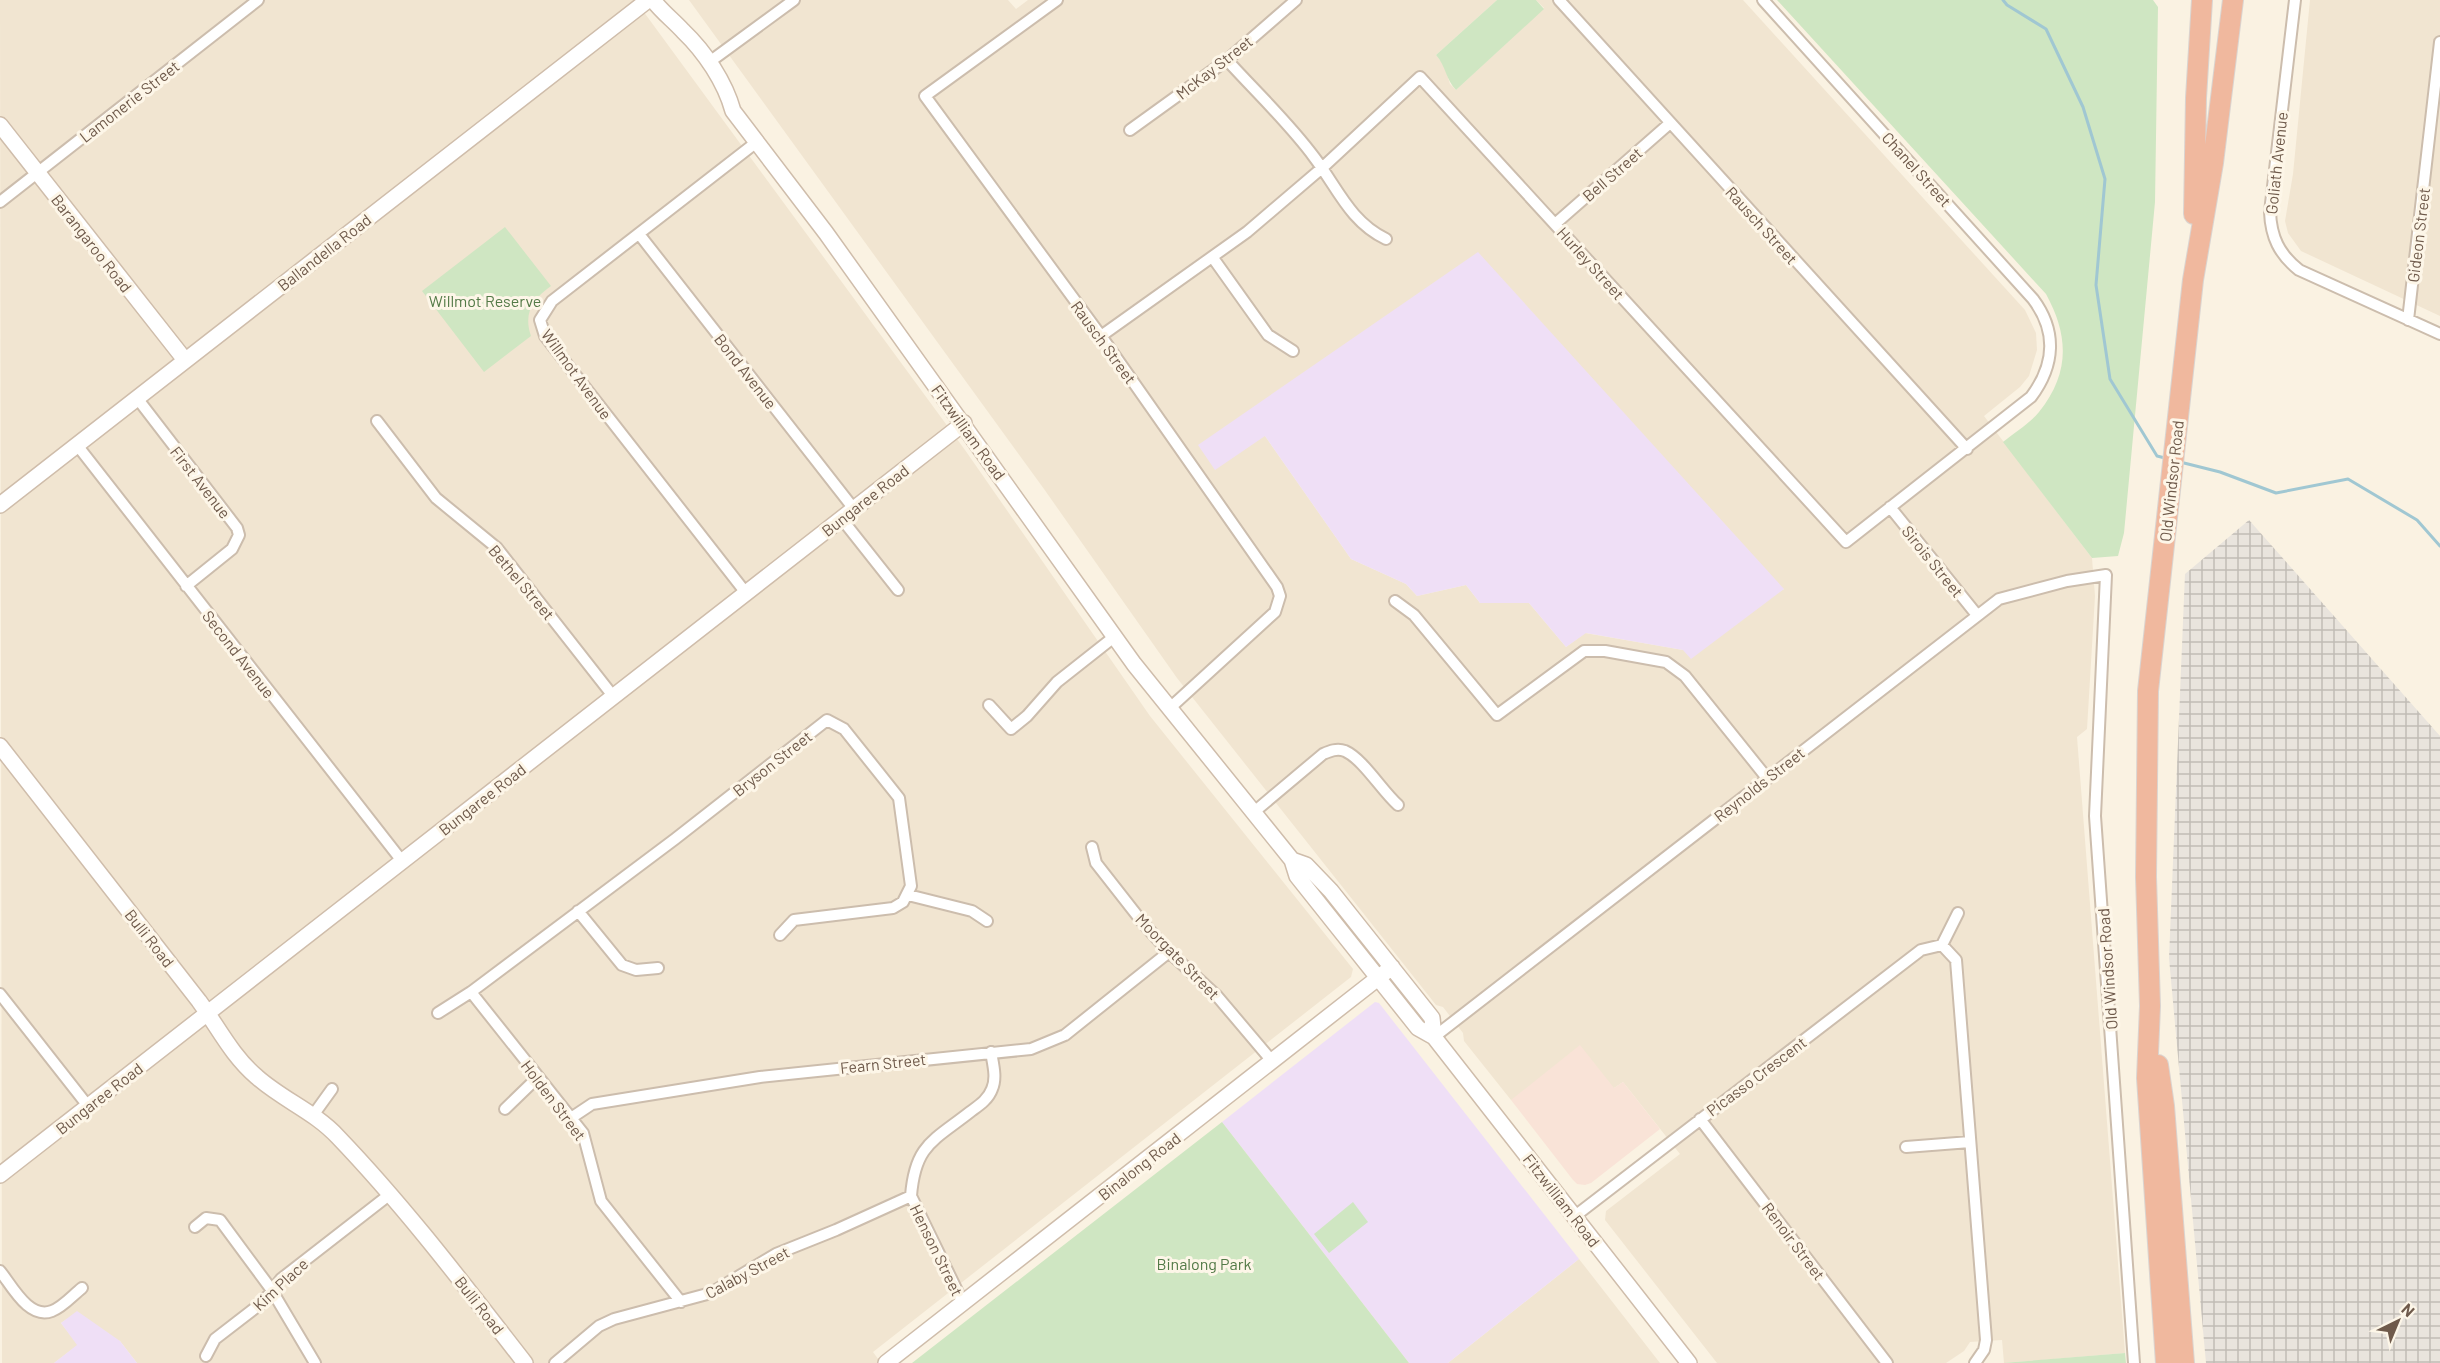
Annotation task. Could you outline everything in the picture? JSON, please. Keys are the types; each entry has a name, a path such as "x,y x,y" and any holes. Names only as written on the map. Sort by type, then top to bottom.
{"highway":[{"name":"Old Windsor Road","path":"2193,280 2196,98 2202,0"},
{"name":"Old Windsor Road","path":"2166,1363 2147,1078 2150,1006 2146,877 2148,691 2193,280 2213,164 2233,0"},
{"name":"Old Windsor Road","path":"2150,1006 2164,1106 2184,1363"}],"street":[{"name":"Lamonerie Street","path":"0,202 258,0"},
{"name":"Ballandella Road","path":"0,506 648,0"},
{"name":"Fitzwilliam Road","path":"653,0 686,33 708,63 727,90 733,111 758,141 964,423 1114,637 1292,860 1296,876 1418,1028 1434,1037 1689,1363"},
{"path":"708,63 795,0"},
{"name":"Rausch Street","path":"1057,0 925,96 1101,336 1277,587 1280,596 1275,612 1171,707"},
{"name":"McKay Street","path":"1130,130 1227,60 1296,0"},
{"name":"Rausch Street","path":"1559,0 1967,449"},
{"name":"Chanel Street","path":"1763,0 2033,298 2046,319 2051,349"},
{"name":"Goliath Avenue","path":"2295,0 2270,212 2271,229 2286,259 2299,270 2440,334"},
{"name":"Gideon Street","path":"2408,320 2440,42"},
{"path":"1227,60 1314,156 1366,230 1386,239"},
{"name":"Hurley Street","path":"1101,336 1213,258 1322,168 1420,77 1846,542 1967,449 2031,396 2045,376 2051,349"},
{"name":"Bell Street","path":"1556,224 1670,124"},
{"name":"Barangaroo Road","path":"0,125 185,360"},
{"name":"Willmot Avenue","path":"746,593 542,328 540,320 552,301 758,141"},
{"name":"Bond Avenue","path":"639,234 854,509"},
{"path":"1213,258 1268,335 1293,351"},
{"name":"First Avenue","path":"137,398 237,528 239,535 232,549 186,586"},
{"name":"Bethel Street","path":"377,421 436,498 497,548 613,696"},
{"name":"Bungaree Road","path":"0,1175 964,423"},
{"name":"Second Avenue","path":"77,445 402,861"},
{"name":"Sirois Street","path":"1890,507 1977,615"},
{"path":"841,519 898,590"},
{"name":"Reynolds Street","path":"1434,1037 1999,599 2067,581 2106,575"},
{"name":"Old Windsor Road","path":"2106,575 2096,816 2134,1363"},
{"path":"1395,601 1413,615 1497,715 1584,651 1605,651 1666,662 1685,676 1767,778"},
{"path":"989,705 1011,729 1027,716 1057,682 1114,637"},
{"name":"Bryson Street","path":"438,1013 471,992 827,720 844,729 899,798 911,886 908,895"},
{"name":"Bulli Road","path":"0,746 239,1058 259,1079 314,1114 337,1135 441,1255 525,1363"},
{"path":"1254,812 1323,754 1334,750 1344,750 1355,758 1383,792 1398,805"},
{"name":"Moorgate Street","path":"1092,847 1096,863 1143,923 1169,952 1217,996 1272,1061"},
{"name":"Fitzwilliam Road","path":"1292,860 1306,865 1331,891 1392,967 1432,1018 1434,1037"},
{"path":"780,935 794,920 893,908 908,895 972,911 987,921"},
{"path":"578,911 622,965 636,970 658,968"},
{"path":"1958,913 1942,945 1956,960 1986,1340 1984,1350 1975,1363"},
{"name":"Picasso Crescent","path":"1575,1216 1921,950 1942,945"},
{"name":"Fearn Street","path":"570,1118 592,1104 760,1077 1031,1049 1065,1035 1169,952"},
{"name":"Binalong Road","path":"886,1363 1392,967"},
{"name":"Holden Street","path":"471,992 587,1143 601,1201 681,1302"},
{"path":"0,994 88,1106"},
{"name":"Henson Street","path":"963,1303 911,1196 916,1164 921,1153 985,1100 992,1090 995,1081 991,1052"},
{"path":"506,1109 537,1077"},
{"path":"314,1114 332,1089"},
{"name":"Renoir Street","path":"1701,1119 1887,1363"},
{"path":"1906,1146 1970,1142"},
{"name":"Kim Place","path":"206,1356 215,1339 263,1302 272,1289 390,1195"},
{"name":"Calaby Street","path":"555,1363 599,1326 615,1319 681,1302 724,1287 776,1254 911,1196"},
{"path":"195,1227 206,1218 220,1220 272,1289 315,1363"},
{"path":"0,1271 26,1304 40,1312 52,1311 82,1288"}],"shaded area":[{"path":"0,0 635,0 965,450 1150,716 1353,969 1351,977 873,1352 881,1363 137,1363 120,1341 67,1319 61,1323 78,1345 54,1363 2,1363"},
{"path":"689,0 1008,0 1016,9 1028,0 1497,0 1436,55 1444,65 1450,84 1456,90 1544,8 1536,0 1743,0 2025,310 2036,333 2037,350 2029,376 2020,387 1984,416 2092,558 2095,596 2087,729 2077,737 2125,1353 2004,1363 2002,1340 1970,1342 1964,1351 1946,1363 1717,1363 1605,1220 1606,1211 1680,1154 1623,1082 1614,1088 1511,1100 1464,1041 1463,1033 1443,1007 1436,1005 1177,678 1044,489","holes":["1265,436 1784,589 1683,650 1585,633 1566,647 1529,603 1480,603 1466,585 1417,596 1406,584 1351,559"]},
{"path":"2310,0 2440,0 2440,316 2301,251 2288,233 2285,221 2293,174"},
{"path":"1478,252 1784,589 1691,659 1683,650 1586,633 1566,647 1529,603 1480,603 1466,585 1417,596 1406,584 1351,559 1265,436 1215,470 1198,445"},
{"path":"2249,520 2440,736 2440,1363 2206,1363 2169,958 2185,574"},
{"path":"1375,1002 1379,1003 1579,1259 1448,1363 1409,1363 1222,1122"},
{"path":"1580,1045 1614,1088 1623,1082 1660,1129 1591,1183 1585,1185 1577,1184 1573,1180 1511,1100"},
{"path":"1579,1259 1660,1363 1448,1363"},
{"path":"77,1311 120,1341 137,1363 54,1363 77,1345 61,1323"}],"green space":[{"path":"1497,0 1536,0 1544,9 1456,90 1436,55"},
{"path":"1777,0 2153,0 2158,7 2155,202 2124,533 2118,556 2092,558 2003,442 2039,412 2049,397 2061,369 2063,354 2059,325 2046,294"},
{"name":"Willmot Reserve","path":"505,227 551,286 531,307 528,320 531,336 484,372 422,291"},
{"name":"Binalong Park","path":"1222,1122 1409,1363 912,1363"},
{"path":"1353,1202 1368,1222 1329,1253 1314,1234"},
{"path":"2125,1353 2126,1363 2003,1363"}],"waterway":[{"path":"2003,0 2007,5 2046,29 2083,107 2105,179 2096,285 2110,379 2157,456 2165,458"},
{"path":"2180,462 2220,472 2276,493 2348,479 2417,520 2440,546"}]}
